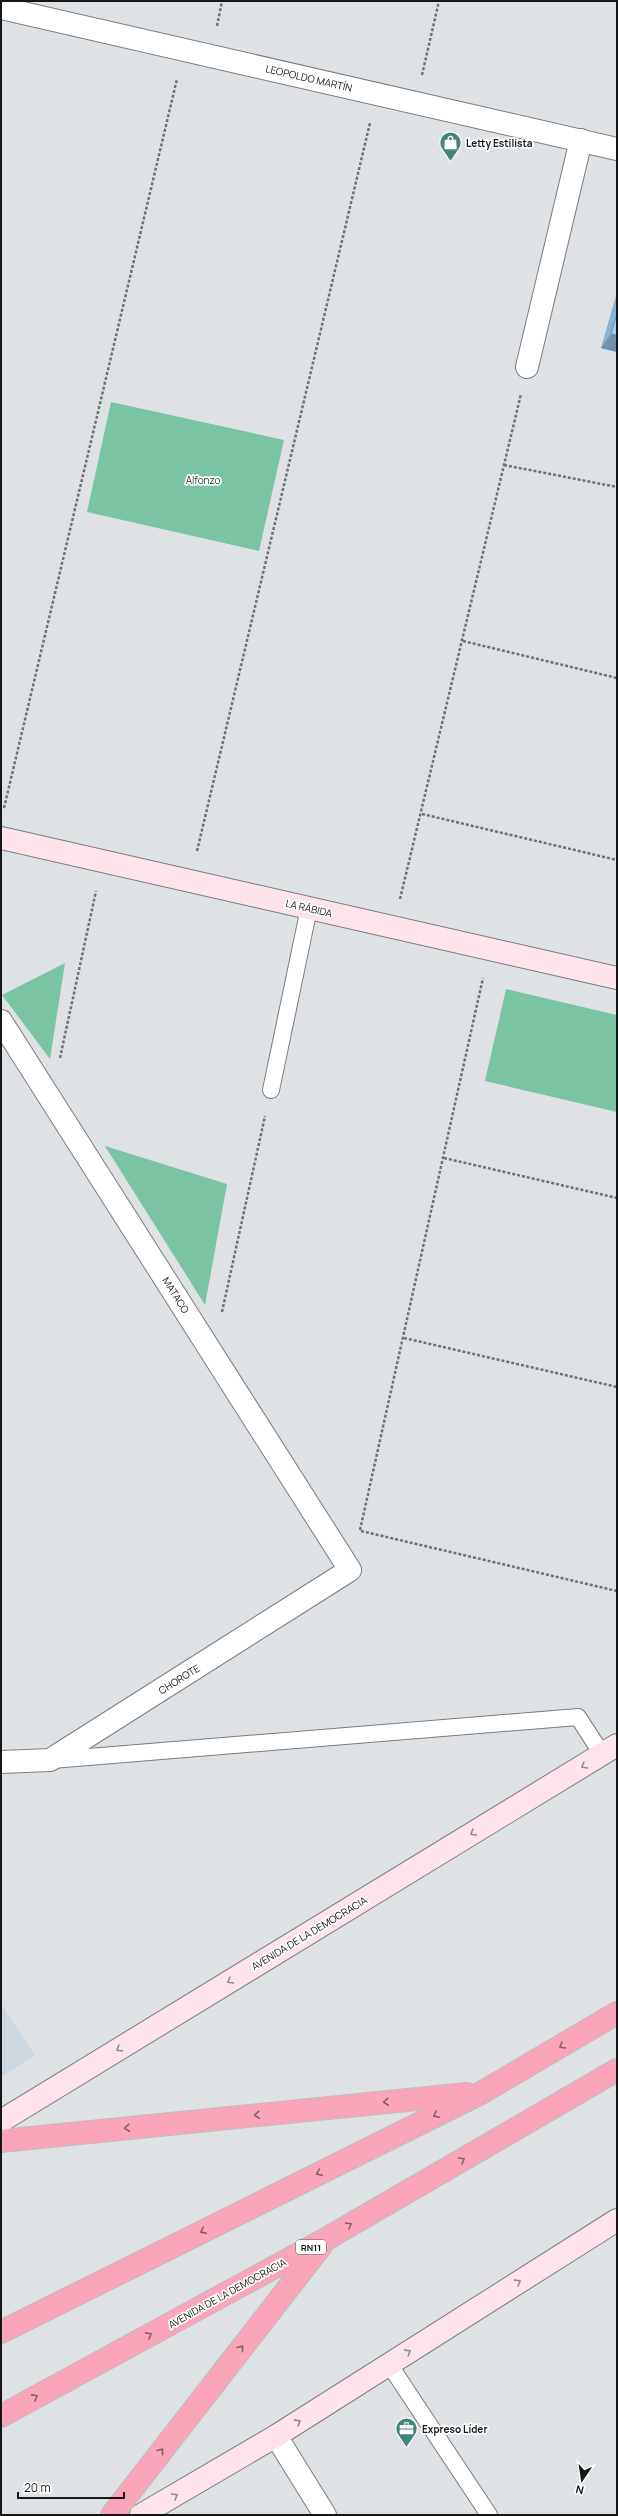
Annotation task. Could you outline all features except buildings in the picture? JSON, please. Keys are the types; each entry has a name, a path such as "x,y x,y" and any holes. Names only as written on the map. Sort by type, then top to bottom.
{"highway":[{"path":"1,2332 481,2093 617,2013"},
{"name":"AVENIDA DE LA DEMOCRACIA","path":"1,2416 326,2239 617,2070"},
{"path":"1,2141 481,2093"},
{"path":"112,2515 326,2239"}],"street":[{"name":"LEOPOLDO MARTÍN","path":"1,8 617,148"},
{"path":"527,366 580,140"},
{"name":"LA RÁBIDA","path":"1,838 617,978"},
{"name":"MATACO","path":"1,1021 52,1098 350,1570"},
{"name":"CHOROTE","path":"3,1758 50,1760 350,1570"},
{"name":"AVENIDA DE LA DEMOCRACIA","path":"1,2121 610,1750"},
{"path":"141,2515 276,2436 617,2220"},
{"path":"276,2436 325,2515"}],"lane":[{"path":"271,1090 309,908"},
{"path":"50,1760 578,1717 610,1750"},
{"path":"389,2364 488,2515"}],"path":[{"path":"415,103 439,1"},
{"path":"3,812 184,50"},
{"path":"190,881 377,94"},
{"path":"393,927 422,814 527,366"},
{"path":"504,465 617,487"},
{"path":"463,641 617,678"},
{"path":"422,814 617,860"},
{"path":"52,1098 102,861"},
{"path":"350,1570 404,1338 490,948"},
{"path":"213,1353 271,1090"},
{"path":"444,1158 617,1198"},
{"path":"404,1338 617,1387"},
{"path":"360,1530 617,1591"}],"shaded area":[{"path":"1,2004 35,2055 1,2077"}],"green space":[{"name":"Alfonzo","path":"111,402 284,440 259,551 87,512"},
{"path":"65,963 50,1059 2,995"},
{"path":"506,989 617,1015 617,1112 485,1081"},
{"path":"105,1146 227,1184 205,1305"}],"place":[{"name":"Letty Estilista","path":"450,162"},
{"name":"Expreso Líder","path":"406,2448"}]}
